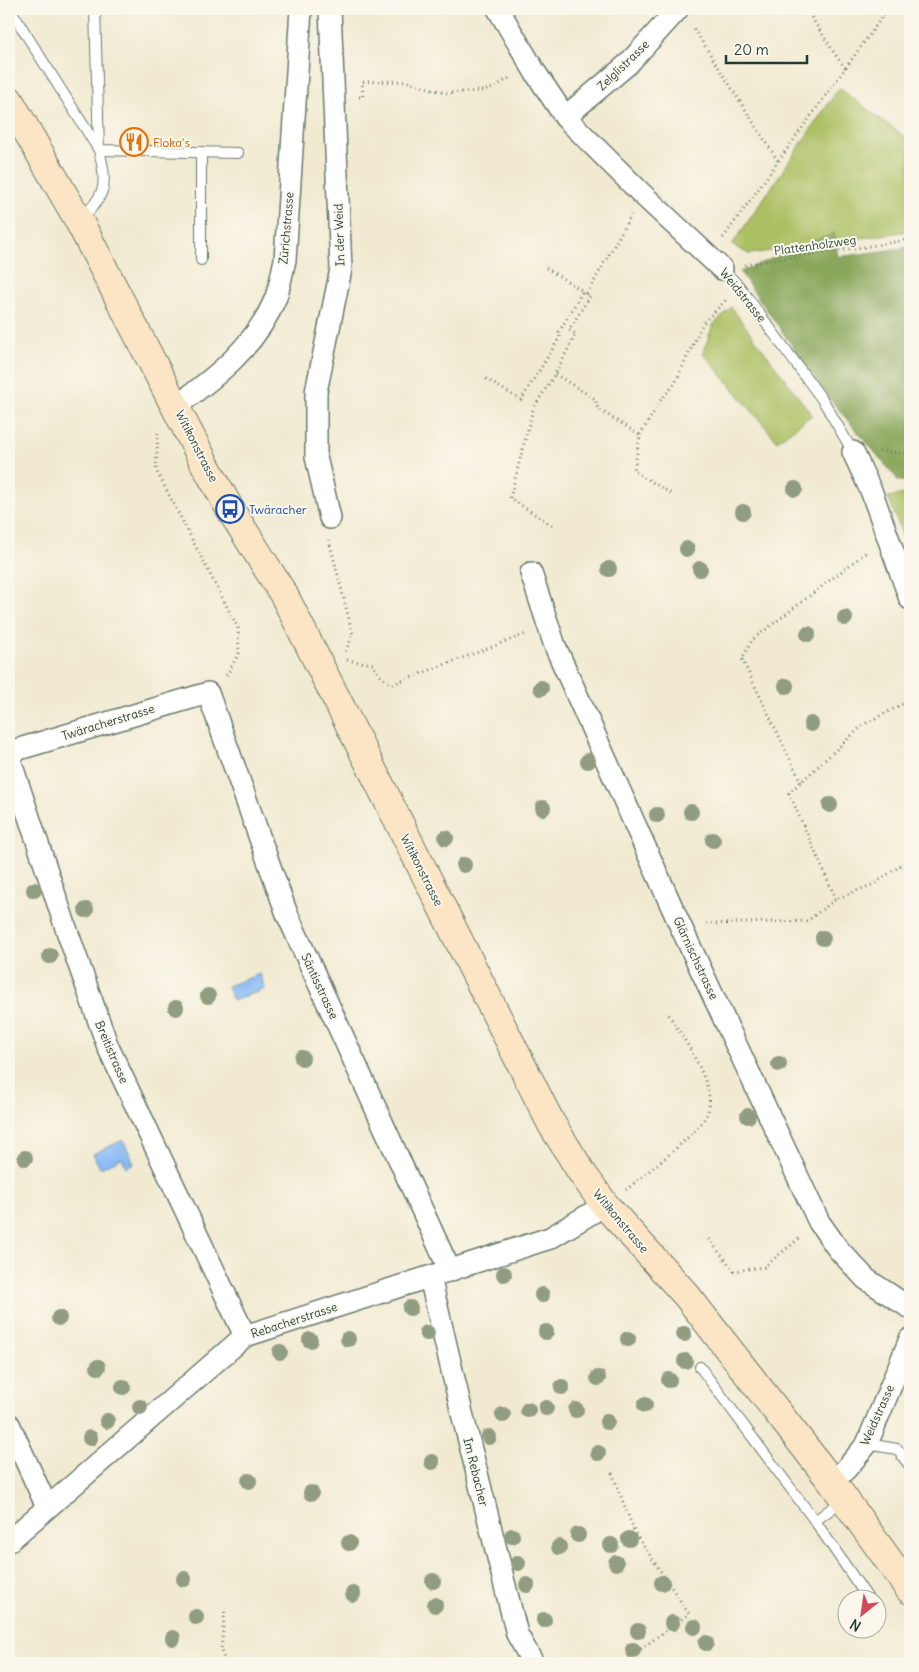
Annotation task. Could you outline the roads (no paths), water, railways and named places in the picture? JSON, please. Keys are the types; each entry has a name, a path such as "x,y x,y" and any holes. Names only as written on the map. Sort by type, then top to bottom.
{"main road":[{"name":"Witikonstrasse","path":"9,100 79,221 230,509 284,595 551,1123 582,1173 605,1205 687,1296 838,1490 910,1590"}],"street":[{"name":"Zürichstrasse","path":"176,406 209,382 244,348 263,323 276,296 285,260 301,9"},
{"name":"In der Weid","path":"330,9 341,269 316,392 316,457 330,518"},
{"name":"Weidstrasse","path":"498,9 565,117 643,195 716,263"},
{"name":"Zelglistrasse","path":"565,117 628,64 678,9"},
{"name":"Weidstrasse","path":"853,452 872,493 910,599"},
{"name":"Glärnischstrasse","path":"531,573 555,646 680,924 819,1222 838,1249 866,1279 910,1308"},
{"name":"Twäracherstrasse","path":"9,752 208,693"},
{"name":"Säntisstrasse","path":"208,693 287,914 450,1271"},
{"name":"Breitistrasse","path":"9,757 63,920 108,1047 245,1336"},
{"name":"Rebacherstrasse","path":"9,1541 245,1336 550,1238 605,1205"},
{"name":"Im Rebacher","path":"430,1277 517,1634 533,1663"},
{"name":"Weidstrasse","path":"838,1490 846,1469 866,1444 910,1339"},
{"path":"9,1424 47,1507"}],"lane":[{"path":"10,9 99,150"},
{"path":"79,221 95,206 102,191 104,172 99,150 95,9"},
{"path":"99,150 238,153"},
{"path":"201,152 201,260"},
{"name":"Weidstrasse","path":"716,263 739,286 824,402 853,452"},
{"path":"700,1367 815,1521 862,1590"},
{"path":"866,1444 896,1449 910,1466"},
{"path":"815,1521 838,1490"}],"water":[{"path":"260,974 265,989 233,1001 227,986"},
{"path":"123,1140 134,1163 126,1167 122,1158 100,1168 93,1154"}],"place":[{"name":"Floka's","path":"134,142"},
{"name":"Twäracher","path":"230,509"}]}
